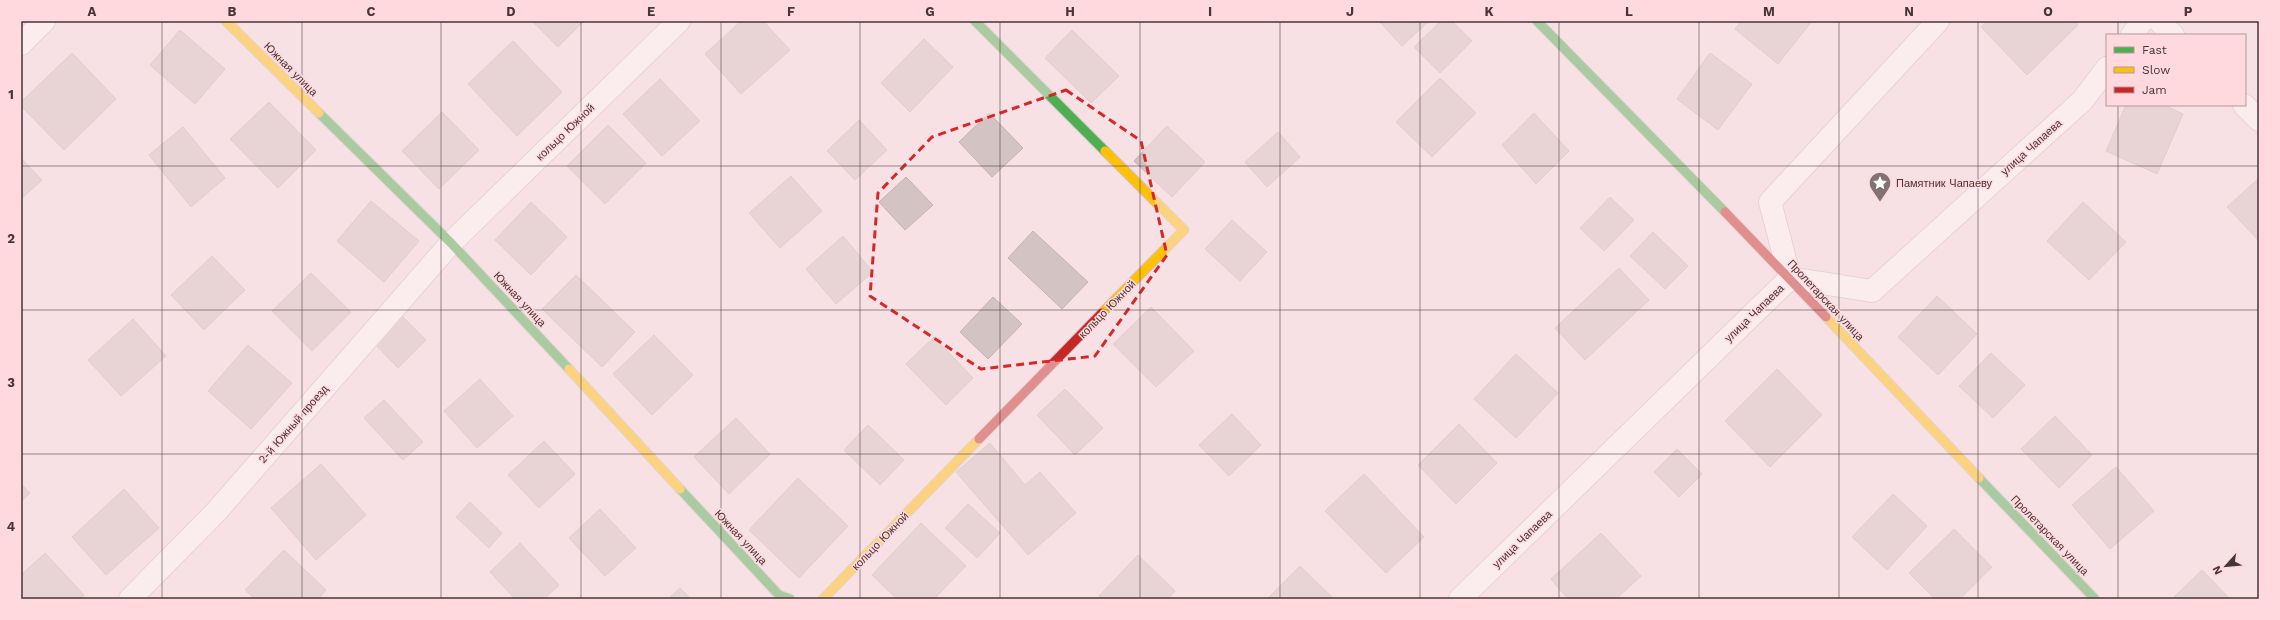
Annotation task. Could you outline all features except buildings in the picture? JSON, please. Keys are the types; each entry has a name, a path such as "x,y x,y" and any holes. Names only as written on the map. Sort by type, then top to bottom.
{"street":[{"path":"21,44 44,21"},
{"name":"Южная улица","path":"226,21 451,243 781,598"},
{"name":"кольцо Южной","path":"451,243 679,21"},
{"name":"кольцо Южной","path":"822,599 1184,230 975,21"},
{"name":"Пролетарская улица","path":"1537,21 1790,278 1811,302 2095,599"},
{"path":"1790,278 1770,202 1938,21"},
{"path":"2133,34 2142,21"},
{"path":"2159,21 2172,34"},
{"name":"улица Чапаева","path":"1460,599 1790,278 1872,291 2082,101 2106,69"},
{"path":"2245,106 2259,120"},
{"name":"2-й Южный проезд","path":"130,599 215,513 451,243"}],"highlighted area":[{"path":"1066,90 1141,141 1167,255 1095,356 981,369 870,296 878,193 932,137"}],"traffic: fast":[{"path":"975,21 1105,151"},
{"path":"1537,21 1725,212"},
{"path":"319,113 451,243 569,369"},
{"path":"1979,478 2095,599"},
{"path":"680,489 779,595 790,599"}],"traffic: slow":[{"path":"226,21 319,113"},
{"path":"1102,313 1184,230 1105,151"},
{"path":"1826,317 1979,478"},
{"path":"569,369 680,489"},
{"path":"823,599 979,439"}],"traffic: jam":[{"path":"1725,212 1826,317"},
{"path":"979,439 1102,313"}],"place":[{"name":"Памятник Чапаеву","path":"1880,202"}]}
